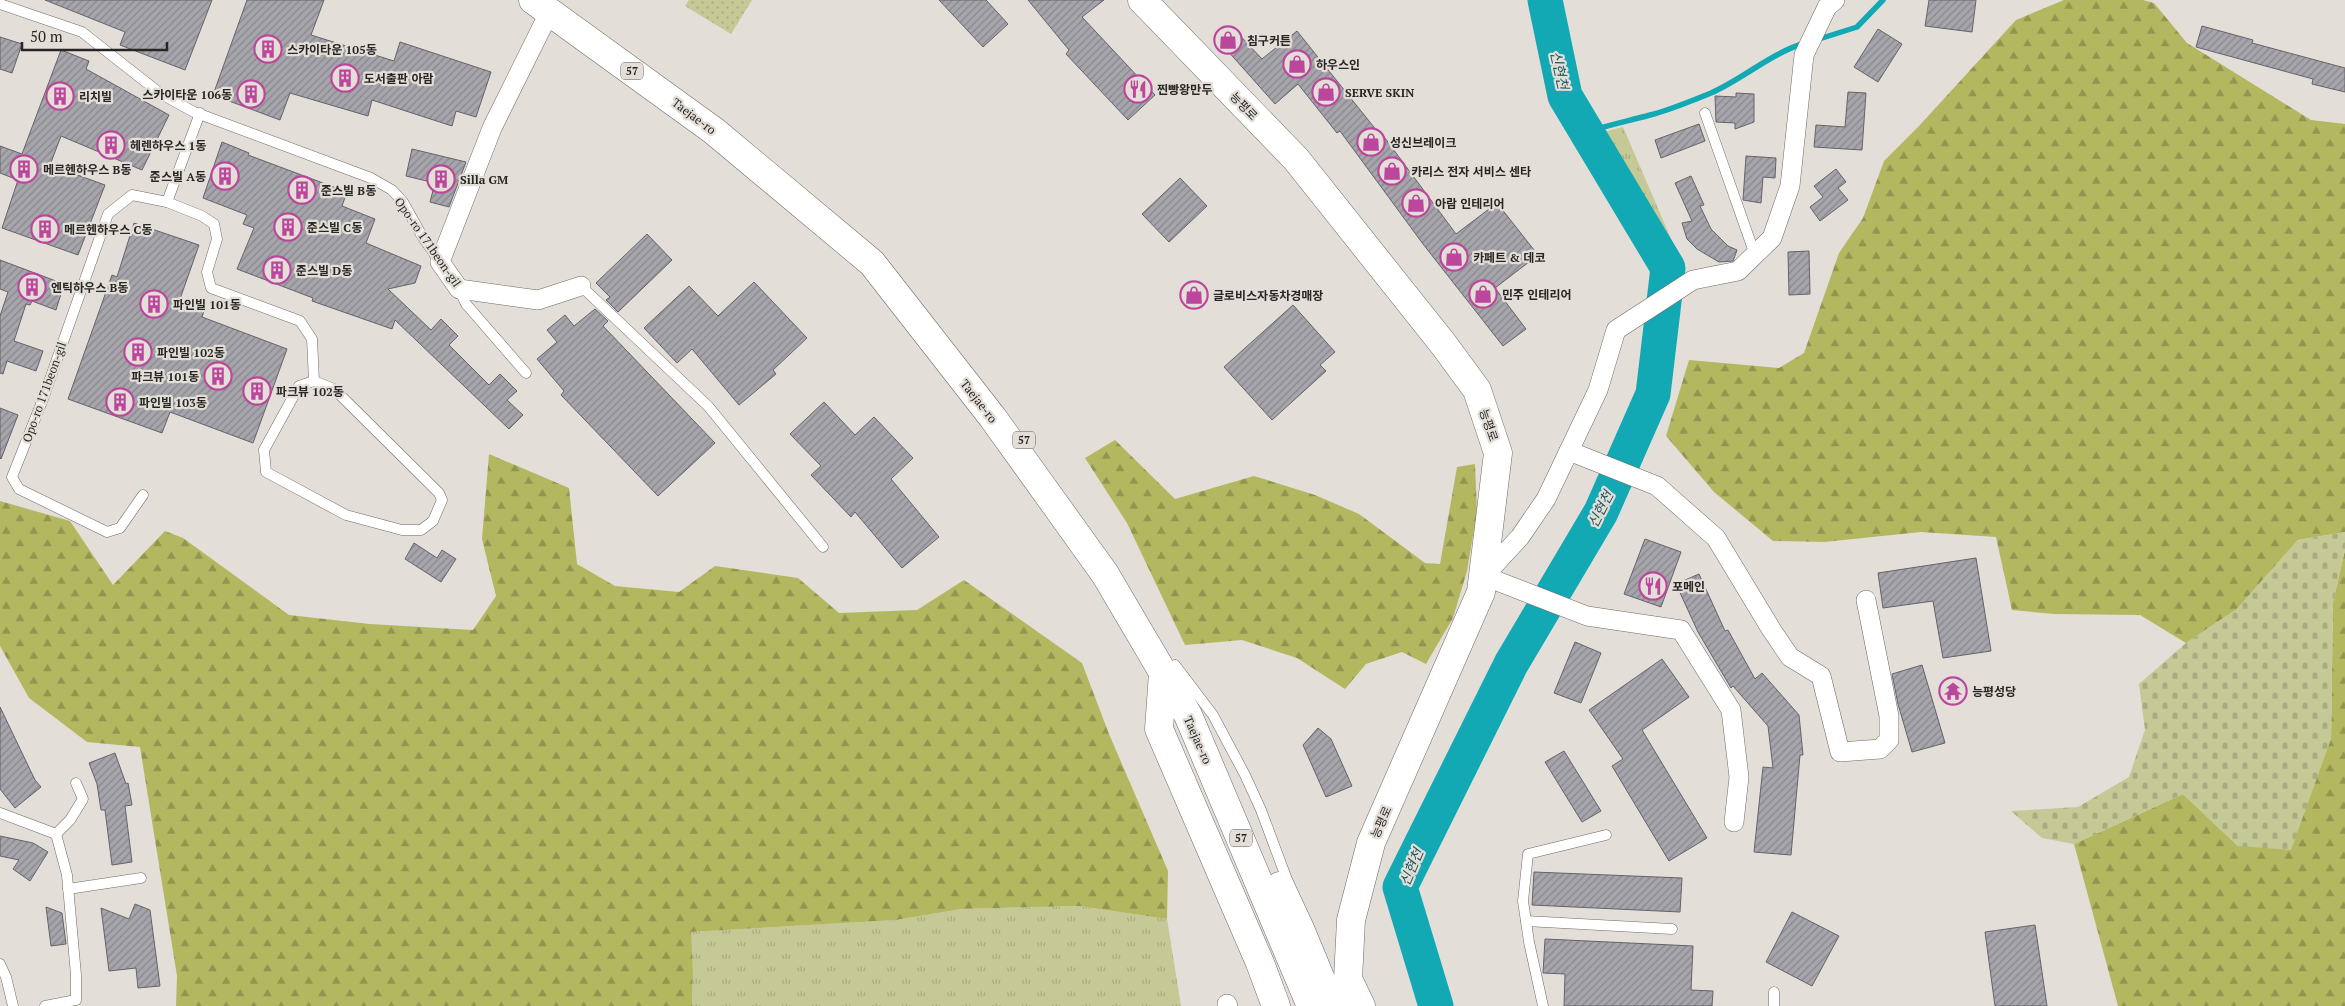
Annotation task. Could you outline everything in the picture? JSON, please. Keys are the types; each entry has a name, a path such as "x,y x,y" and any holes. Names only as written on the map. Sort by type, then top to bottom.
{"main road":[{"name":"능평로","path":"1142,0 1296,159 1444,346 1477,390 1498,453 1481,592 1371,843 1351,920 1348,979 1361,1006"},
{"name":"Taejae-ro","path":"547,4 714,131 872,263 993,418 1105,574 1169,669 1193,696 1290,906 1332,1006"},
{"name":"Taejae-ro","path":"1169,669 1311,1006"},
{"path":"1169,669 1160,729 1276,1006"}],"street":[{"path":"1734,822 1739,777 1730,710 1681,630 1587,616 1484,576 1525,530 1546,499 1598,390 1616,330 1693,280 1738,271 1772,238 1790,186 1804,55 1832,3"},
{"path":"440,262 492,128 547,4"},
{"name":"Opo-ro 171beon-gil","path":"440,262 459,290 538,300 581,286"},
{"path":"1569,451 1657,486 1716,538 1790,657 1821,676 1840,752 1880,749 1889,740 1889,716 1866,600"}],"lane":[{"name":"Opo-ro 171beon-gil","path":"0,4 82,32 161,94 200,113 371,178 392,190 403,202 422,236 440,262"},
{"path":"1705,112 1754,255"},
{"path":"167,202 200,113"},
{"name":"Opo-ro 171beon-gil","path":"143,494 120,528 107,532 19,489 12,477 43,399 108,214 132,195 167,202 202,216 214,224 217,239 208,272 211,288 300,321 312,339 314,381"},
{"path":"581,286 708,406 823,547"},
{"path":"459,290 466,304 526,373"},
{"path":"314,381 334,389 439,494 442,500 433,521 421,530 402,530 346,515 266,472 264,450 299,386 314,381"},
{"path":"56,834 70,820 82,799 76,783"},
{"path":"0,813 56,834"},
{"path":"46,1006 76,1000 76,975 67,875 56,834"},
{"path":"1543,1006 1523,900 1528,854 1606,835"},
{"path":"68,889 142,878"},
{"path":"1526,921 1672,929"},
{"path":"0,964 6,976 13,1006"},
{"path":"1774,992 1774,1006"}],"green space":[{"path":"689,0 752,0 731,34 685,6"},
{"path":"2064,0 2143,0 2154,3 2187,43 2311,120 2345,124 2345,532 2298,540 2237,609 2186,643 2140,615 2054,614 2012,610 1996,537 1921,532 1824,542 1773,541 1714,492 1666,436 1689,360 1779,368 1804,353 1839,253 1863,218 1884,161 1919,126 2016,20"},
{"path":"1623,127 1684,269 1673,275 1670,264 1592,135"},
{"path":"1115,440 1175,499 1254,476 1315,495 1359,514 1425,563 1440,564 1457,467 1475,464 1477,512 1467,571 1453,618 1426,664 1402,652 1366,664 1345,689 1297,658 1242,640 1185,645 1127,523 1085,458"},
{"path":"489,454 569,488 577,564 615,586 679,592 715,566 798,578 839,613 917,610 964,580 1082,663 1109,734 1168,871 1167,919 1079,906 961,909 896,920 691,932 692,1006 176,1006 177,976 140,747 87,742 29,698 0,646 0,501 70,521 113,585 165,531 183,538 289,615 370,624 473,630 496,596 482,539"},
{"path":"2345,532 2345,550 2333,602 2331,739 2291,850 2238,846 2183,794 2074,844 2042,838 2011,811 2078,807 2129,777 2145,730 2139,684 2186,643 2237,609 2298,540"},
{"path":"2345,550 2345,1006 2118,1006 2074,844 2183,794 2238,846 2331,739 2333,602"},
{"path":"1079,906 1167,919 1181,1006 692,1006 693,971 690,932 896,920 961,909"}],"building":[{"path":"45,0 212,0 185,70 120,45 125,32"},
{"path":"247,0 324,0 311,35 394,61 400,42 491,72 476,117 456,111 452,126 372,100 368,116 290,93 280,120 213,95"},
{"path":"939,0 986,0 1008,24 983,47"},
{"path":"1028,0 1104,0 1082,17 1155,95 1128,120 1066,54 1069,50"},
{"path":"1929,0 1976,0 1972,32 1925,26"},
{"path":"2202,26 2253,40 2252,43 2345,68 2345,92 2312,84 2313,79 2196,47"},
{"path":"1232,27 1262,59 1297,31 1377,131 1379,130 1456,234 1497,203 1538,255 1495,288 1526,329 1503,346 1423,244 1340,131 1337,133 1298,84 1275,104 1218,40"},
{"path":"1878,29 1902,44 1878,82 1854,67"},
{"path":"0,37 22,44 12,73 0,69"},
{"path":"61,50 89,61 86,69 169,115 142,170 61,136 50,165 105,185 78,255 2,228 18,180 0,173 0,146 22,154"},
{"path":"1848,92 1866,93 1862,150 1814,147 1816,125 1845,127"},
{"path":"1736,93 1754,94 1754,122 1735,129 1735,123 1716,122 1715,96 1736,97"},
{"path":"1699,124 1705,141 1661,158 1655,140"},
{"path":"222,142 249,153 248,155 347,192 342,206 375,219 366,243 421,266 415,283 388,289 431,330 441,319 458,336 449,345 489,385 500,374 517,391 507,400 523,415 509,429 395,320 392,329 312,301 313,298 237,269 254,228 243,224 247,215 203,198"},
{"name":"Silla GM","path":"412,149 466,162 449,207 430,202 435,183 406,176"},
{"path":"1746,156 1776,158 1775,178 1763,177 1761,203 1743,200"},
{"path":"1836,169 1846,182 1838,188 1848,200 1820,221 1810,207 1823,197 1814,186"},
{"path":"1691,176 1704,205 1700,206 1711,229 1728,246 1737,250 1733,261 1719,262 1697,249 1687,239 1682,223 1692,221 1675,183"},
{"path":"1180,178 1207,206 1169,242 1142,214"},
{"path":"134,223 199,245 180,299 205,308 202,317 287,349 253,443 170,412 162,433 68,399 112,275 117,277"},
{"path":"647,234 672,260 618,312 606,300 610,297 596,283"},
{"path":"1809,251 1810,294 1789,295 1788,252"},
{"path":"0,260 64,284 56,310 32,301 30,305 26,304 14,341 43,351 36,371 7,361 3,374 0,373 0,316 8,292 0,289"},
{"path":"754,282 807,338 773,370 776,374 739,405 692,349 677,363 644,328 689,286 718,316"},
{"path":"1293,305 1335,352 1320,365 1326,371 1272,420 1224,367"},
{"path":"595,309 608,321 603,326 715,443 658,496 561,395 564,391 537,359 557,342 547,330 565,315 574,326"},
{"path":"824,402 855,435 874,417 913,458 891,479 939,537 902,568 855,512 851,517 811,475 821,466 790,434"},
{"path":"0,408 18,415 1,459 0,458"},
{"path":"1645,539 1681,552 1661,607 1624,594"},
{"path":"414,543 437,558 442,550 456,559 441,582 405,559"},
{"path":"1976,558 1991,651 1943,658 1933,601 1883,608 1878,573"},
{"path":"1699,574 1725,631 1728,630 1755,679 1762,673 1799,715 1803,755 1800,755 1791,855 1754,852 1763,767 1773,768 1768,726 1733,686 1731,688 1698,632 1676,584"},
{"path":"1575,642 1601,653 1581,703 1554,693"},
{"path":"1662,659 1689,697 1642,730 1707,838 1669,861 1612,766 1623,759 1589,710"},
{"path":"1922,665 1945,743 1912,752 1898,704 1892,674"},
{"path":"0,707 35,780 41,787 15,808 0,789"},
{"path":"1318,728 1331,739 1352,786 1326,797 1303,745"},
{"path":"1564,751 1601,811 1582,822 1545,762"},
{"path":"115,753 126,784 128,783 132,805 125,806 132,862 112,865 105,810 101,810 97,784 89,763"},
{"path":"0,836 33,843 48,852 30,881 13,869 19,860 0,856"},
{"path":"1534,872 1682,878 1680,912 1532,905"},
{"path":"135,904 150,910 160,986 138,988 136,968 109,971 101,908 129,919"},
{"path":"46,907 62,913 66,944 51,946"},
{"path":"1792,912 1839,936 1812,986 1766,962"},
{"path":"2035,925 2047,1006 1995,1006 1985,932"},
{"path":"1545,939 1693,946 1691,990 1713,991 1712,1006 1564,1006 1565,974 1543,973"}],"waterway":[{"name":"신현천","path":"1436,1006 1400,887 1511,664 1601,512 1653,394 1668,268 1565,96 1545,0"},
{"path":"1816,40 1857,27 1883,0"},
{"path":"1587,132 1665,111 1711,93 1780,53 1805,43"}],"place":[{"name":"침구커튼","path":"1228,40"},
{"name":"스카이타운 105동","path":"268,49"},
{"name":"하우스인","path":"1297,64"},
{"name":"도서출판 아람","path":"345,78"},
{"name":"찐빵왕만두","path":"1138,89"},
{"name":"SERVE SKIN","path":"1326,92"},
{"name":"스카이타운 106동","path":"251,94"},
{"name":"리치빌","path":"60,96"},
{"name":"성신브레이크","path":"1371,142"},
{"name":"헤렌하우스 1동","path":"111,145"},
{"name":"메르헨하우스 B동","path":"24,169"},
{"name":"카리스 전자 서비스 센타","path":"1392,171"},
{"name":"준스빌 A동","path":"225,176"},
{"name":"Silla GM","path":"441,179"},
{"name":"준스빌 B동","path":"302,190"},
{"name":"아람 인테리어","path":"1416,203"},
{"name":"준스빌 C동","path":"288,227"},
{"name":"메르헨하우스 C동","path":"45,229"},
{"name":"카페트 & 데코","path":"1454,257"},
{"name":"준스빌 D동","path":"277,270"},
{"name":"엔틱하우스 B동","path":"32,287"},
{"name":"민주 인테리어","path":"1483,294"},
{"name":"글로비스자동차경매장","path":"1194,295"},
{"name":"파인빌 101동","path":"154,304"},
{"name":"파인빌 102동","path":"138,352"},
{"name":"파크뷰 101동","path":"218,376"},
{"name":"파크뷰 102동","path":"257,391"},
{"name":"파인빌 103동","path":"120,402"},
{"name":"포메인","path":"1653,586"},
{"name":"능평성당","path":"1953,691"}]}
